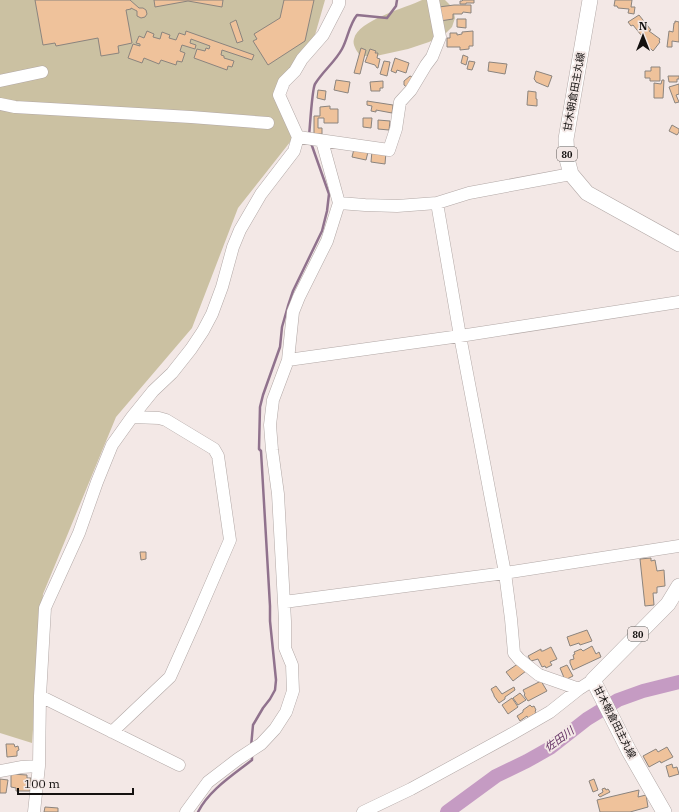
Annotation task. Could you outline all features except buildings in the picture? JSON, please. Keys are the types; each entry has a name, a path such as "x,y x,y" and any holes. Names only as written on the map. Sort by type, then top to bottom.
{"main road":[{"name":"甘木朝倉田主丸線","path":"571,174 566,139 590,0"},
{"name":"80","path":"571,174 587,193 679,244"},
{"name":"甘木朝倉田主丸線","path":"664,812 629,751 596,684 674,604 679,586"}],"street":[{"path":"34,812 39,766 40,696 46,608 79,532 112,445 153,391 172,373 203,331 212,314 222,287 233,247 240,230 261,194 294,151 298,137 279,95 284,82 295,71 302,59 323,35 339,4 339,0"},
{"path":"298,137 389,150 396,129 400,102 432,57 440,37 433,0"},
{"path":"0,81 42,72"},
{"path":"0,104 15,107 183,116 268,123"},
{"path":"186,812 208,782 238,759 262,744 275,729 286,712 293,691 292,665 285,648 278,494 270,425 273,400 288,360 293,312 327,241 339,203 322,141"},
{"path":"339,203 397,206 437,203 469,193 571,174"},
{"path":"437,203 460,336 505,573 514,653 519,659 539,675 579,689"},
{"path":"288,360 460,336 679,302"},
{"path":"112,732 170,677 230,540 218,456 214,449 166,420 159,418 132,417"},
{"path":"284,602 505,573 679,546"},
{"path":"363,812 411,789 510,735 550,712 579,689 596,684"},
{"path":"40,696 180,764"},
{"path":"0,772 22,767 39,766"}],"shaded area":[{"path":"0,0 325,0 315,35 277,89 294,137 238,208 192,328 116,417 43,594 32,743 0,733"},
{"path":"422,0 445,0 453,8 455,18 452,27 445,34 429,42 408,49 376,56 360,56 354,43 357,32 373,20"}],"waterway":[{"path":"309,136 315,84 342,49 354,19 357,15 387,18 396,6 397,0"},
{"path":"251,747 253,725 275,690 276,680 270,621 261,451 259,449 260,407 280,347 282,327 293,291 322,231 327,211 329,194 311,143"},
{"name":"佐田川","path":"447,812 496,776 550,748 587,719 618,700 643,691 679,682"},
{"path":"198,812 208,797 215,790 229,777 252,760 252,754"}]}
